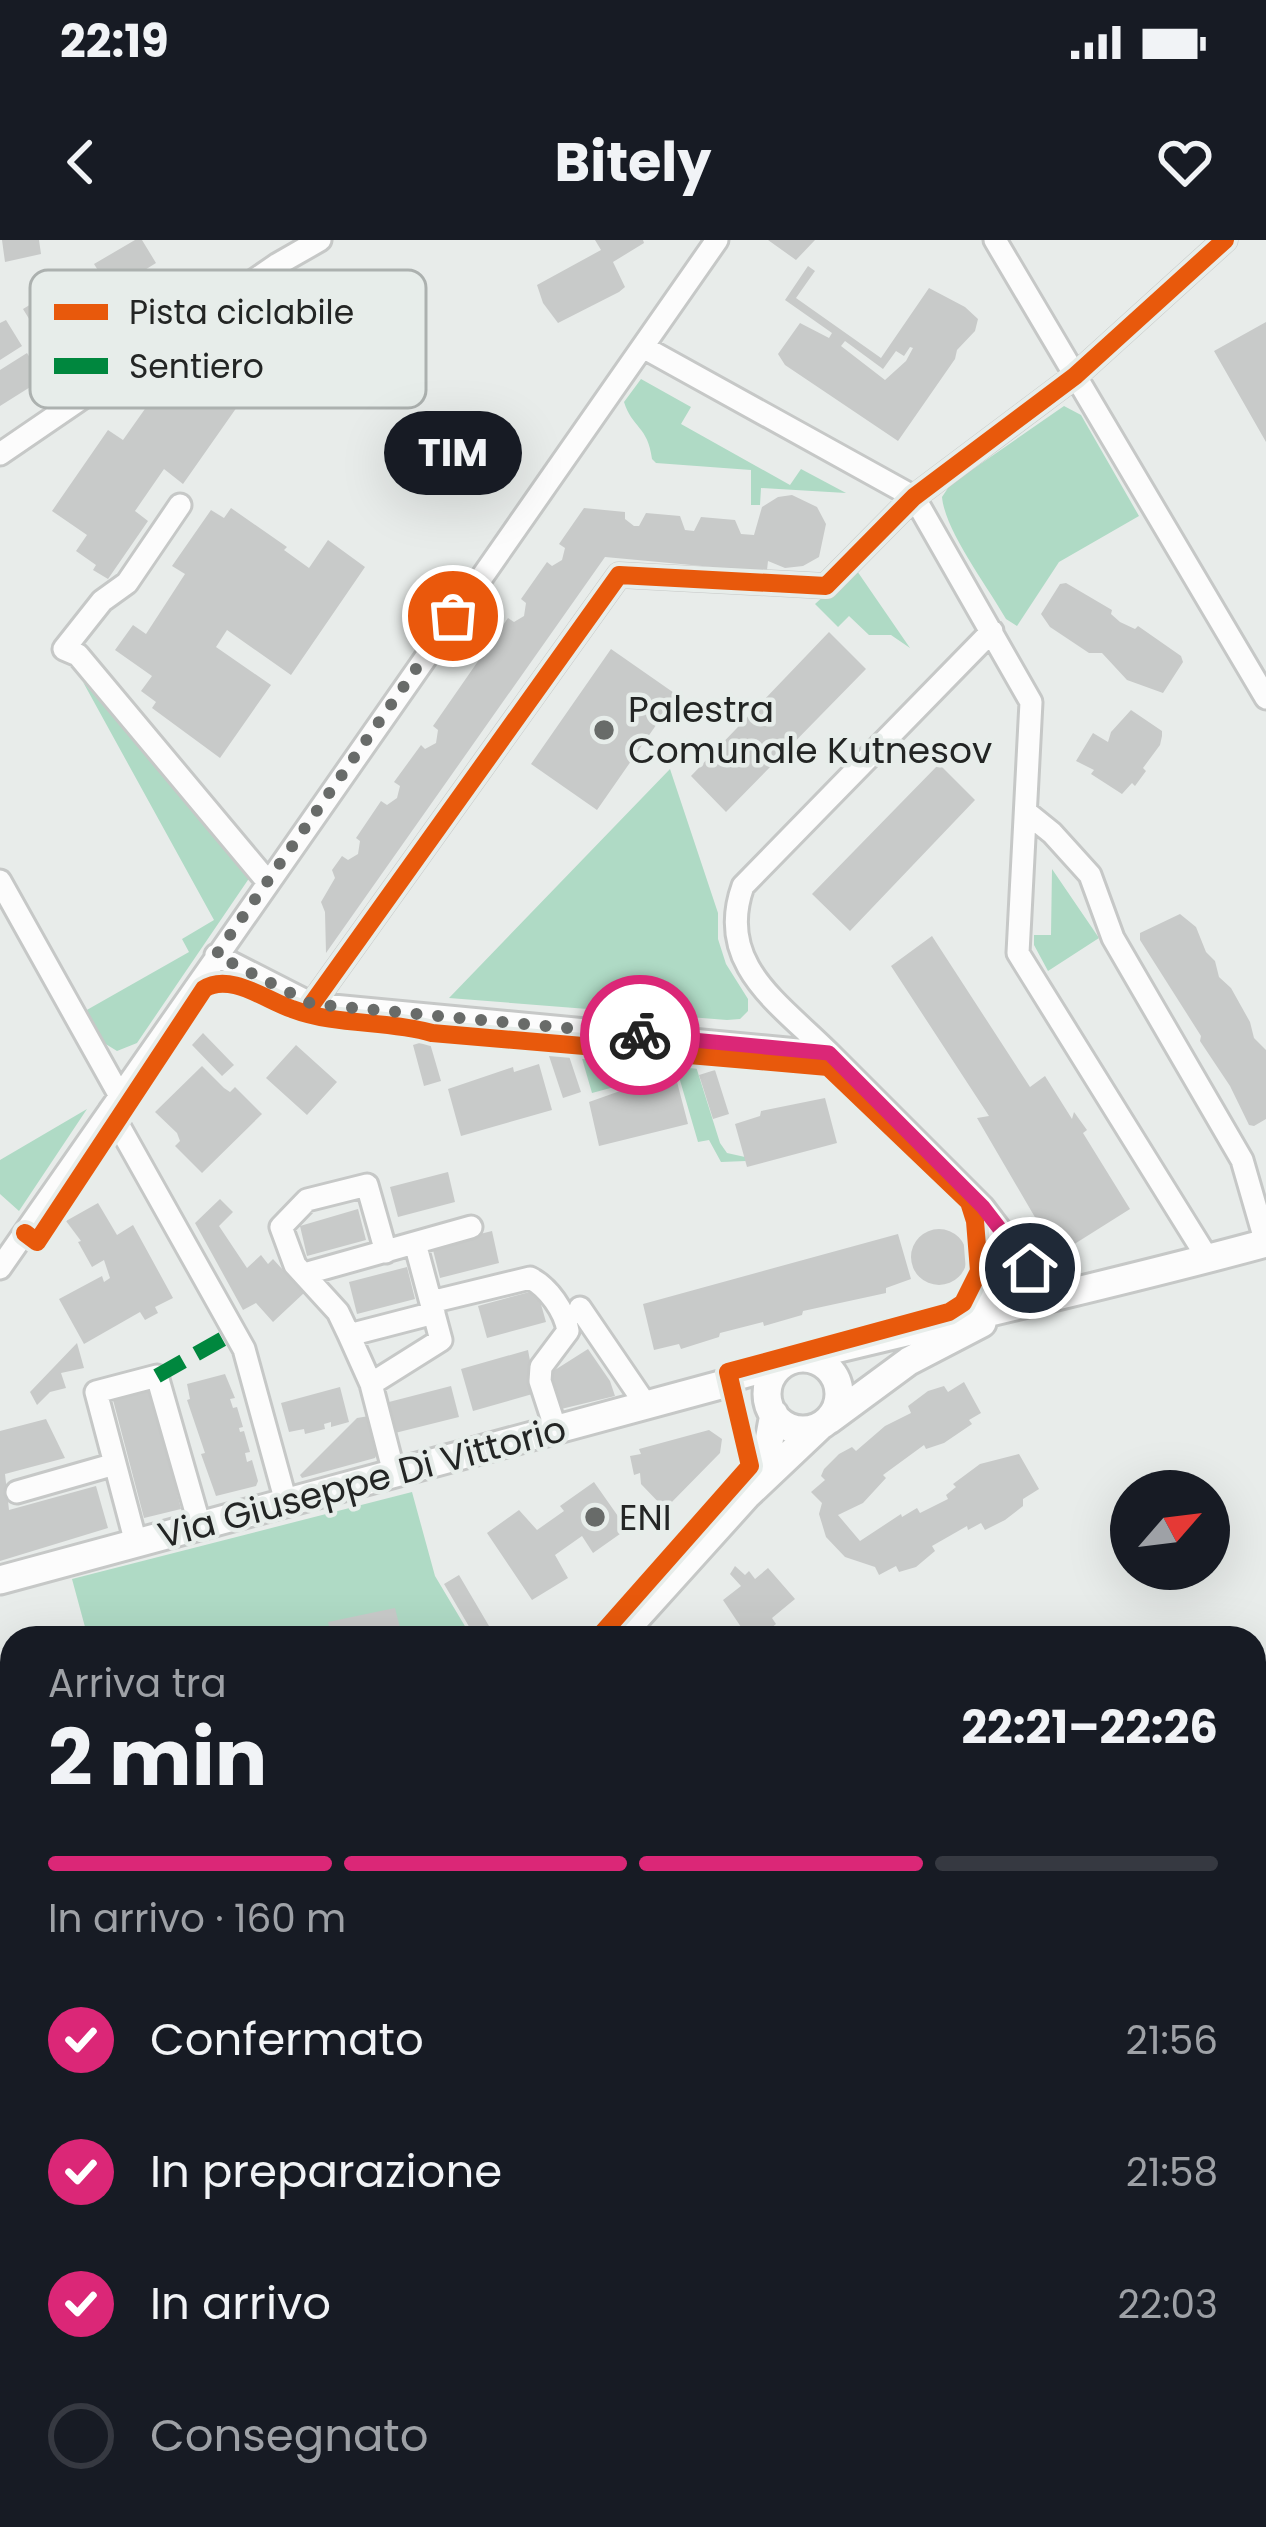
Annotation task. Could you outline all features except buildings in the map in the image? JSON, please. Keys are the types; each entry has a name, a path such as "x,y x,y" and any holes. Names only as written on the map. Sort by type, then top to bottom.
{"main road":[{"path":"629,1626 747,1495 824,1423 909,1361 1018,1308 1266,1243"},
{"name":"Via Giuseppe Di Vittorio","path":"0,1580 724,1384 792,1360 1018,1308"},
{"path":"724,1384 773,1411 796,1430 824,1423 837,1407 838,1390 817,1359 792,1360 768,1384 773,1411 767,1452 747,1495"}],"street":[{"path":"269,270 320,240"},
{"path":"0,1268 717,240"},
{"path":"995,240 1266,698"},
{"path":"312,1004 619,574 826,586 914,497 1075,376 1225,240"},
{"path":"644,346 914,497 1024,685 1032,708 1018,953 1208,1259"},
{"path":"0,454 67,408"},
{"path":"180,505 127,583 102,601 64,650 78,656 267,881"},
{"path":"992,631 743,886 733,930 742,962 983,1207 1053,1299"},
{"path":"1026,812 1090,875 1113,938 1242,1160 1266,1243"},
{"path":"0,881 244,1349 286,1502"},
{"path":"216,955 312,1004 829,1053"},
{"path":"386,1252 367,1185 307,1199 281,1227 295,1265 338,1312 349,1335 371,1384 394,1473"},
{"path":"980,1314 992,1268 983,1207"},
{"path":"304,1274 471,1227"},
{"path":"371,1384 441,1340 415,1244"},
{"path":"349,1335 530,1278 544,1285 567,1323 568,1331 541,1367 540,1381 556,1430"},
{"path":"580,1309 646,1405"},
{"path":"136,1543 96,1392 157,1376 200,1526"},
{"path":"17,1492 115,1464"}],"green space":[{"path":"641,379 691,407 681,424 790,485 801,469 846,493 761,488 760,505 751,505 751,470 656,463 624,402"},
{"path":"1064,406 1081,415 1139,516 1059,562 1017,626 1006,619 968,559 942,497 950,485"},
{"path":"855,568 910,648 891,635 869,635 849,616 838,627 815,604"},
{"path":"83,682 252,874 137,1043 117,1051 104,1043 85,1011 189,952 182,939 214,920"},
{"path":"670,769 718,913 718,939 726,964 748,999 748,1011 740,1019 727,1020 449,998"},
{"path":"1052,869 1099,938 1048,971 1034,945 1034,935 1051,935"},
{"path":"579,1048 693,1057 720,1143 727,1153 746,1161 721,1162 709,1140 698,1142 677,1070 592,1093"},
{"path":"87,1109 19,1211 0,1194 0,1160"},
{"path":"412,1492 435,1576 465,1626 85,1626 72,1579"}],"marked path":[{"path":"157,1376 235,1332"}],"cycle path":[{"path":"312,1004 619,575 826,586 914,497 1075,376 1225,240"},
{"path":"25,1233 37,1242 204,989 214,985 236,985 309,1014 432,1033 828,1067 969,1202 979,1271 963,1303 949,1312 728,1372 750,1466 609,1626"}],"way so far":[{"path":"453,616 216,955 312,1004 640,1035"}],"place":[{"name":"TIM","path":"453,616"},
{"name":"Palestra Comunale Kutnesov","path":"604,730"},
{"name":"ENI","path":"595,1517"}],"route":[{"path":"640,1035 829,1053 983,1207 1030,1268"}]}
